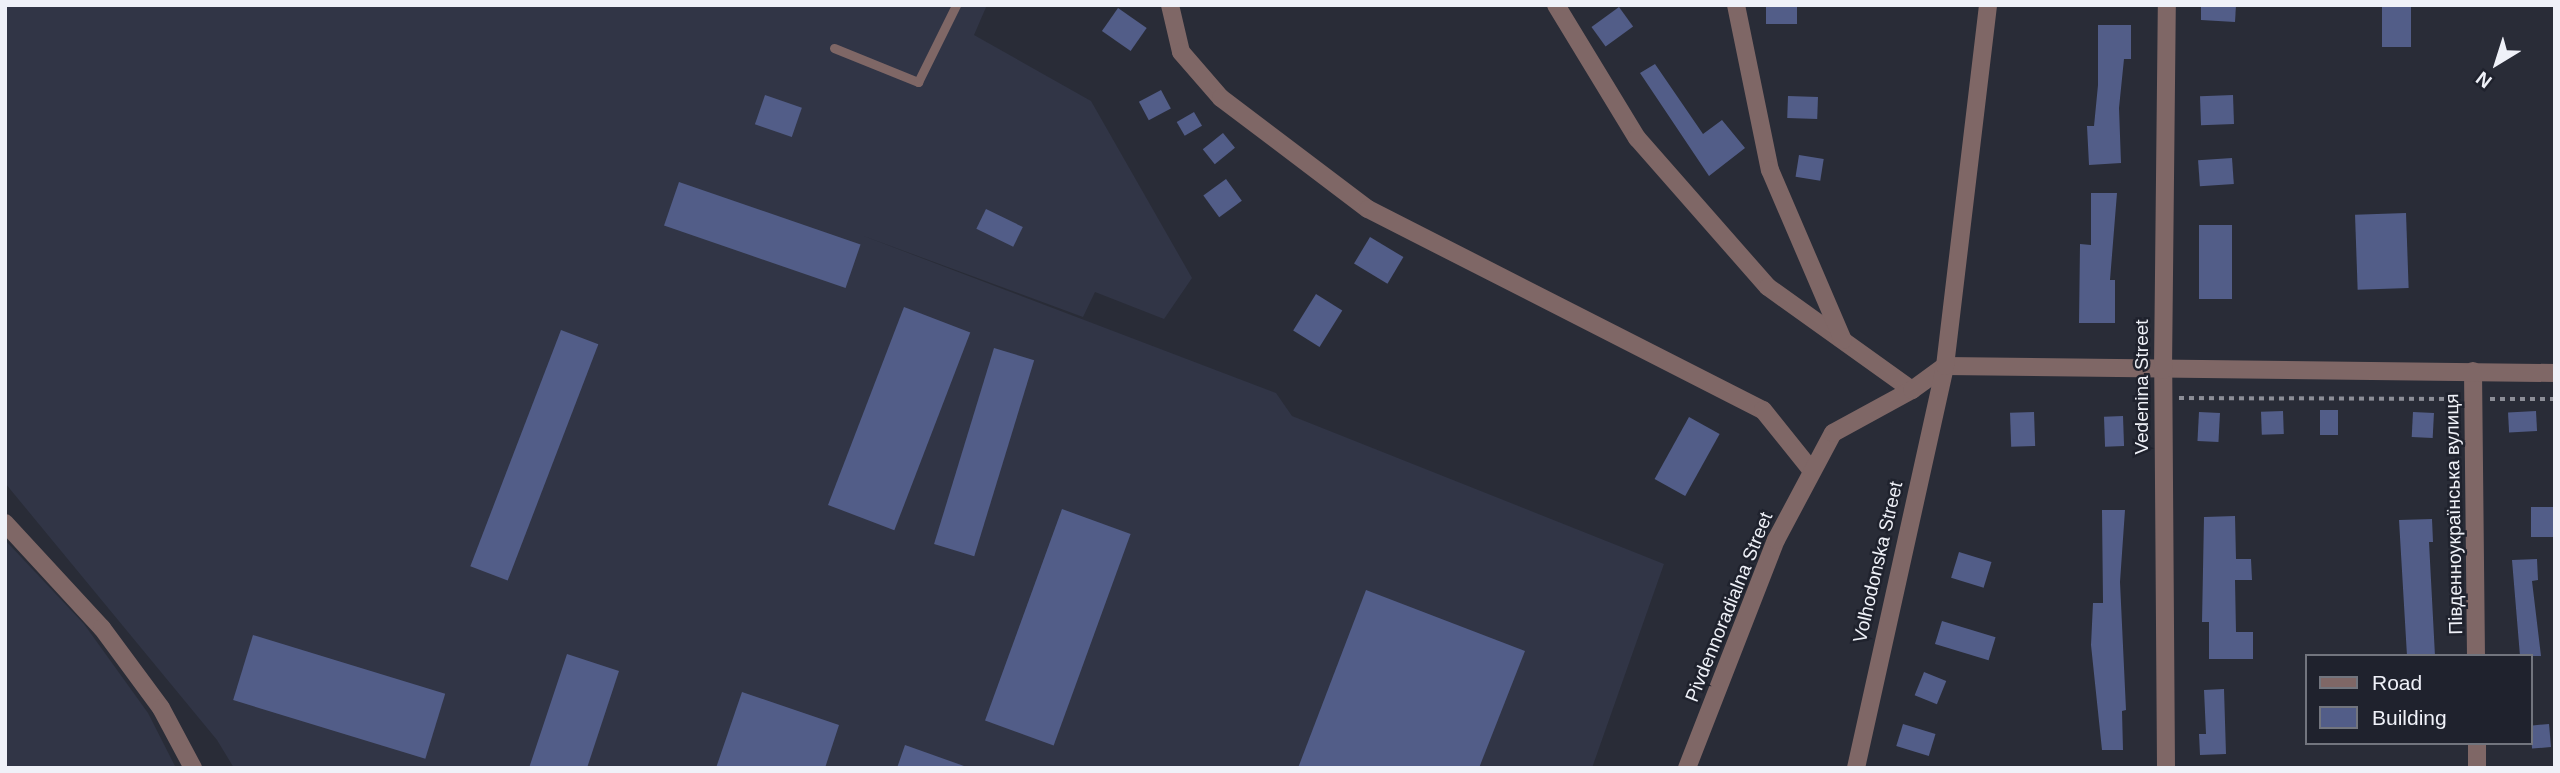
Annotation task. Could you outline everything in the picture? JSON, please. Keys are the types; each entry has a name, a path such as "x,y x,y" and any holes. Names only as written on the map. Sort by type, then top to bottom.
{"street":[{"path":"1556,5 1637,138 1768,288 1912,390"},
{"path":"1736,5 1770,170 1844,342"},
{"path":"1989,5 1945,366 2555,373"},
{"name":"Vedenina Street","path":"2166,768 2162,370 2167,5"},
{"path":"1167,6 1181,52 1220,98 1368,209 1763,410 1812,471"},
{"name":"Pivdennoradialna Street","path":"1687,768 1772,548 1833,433 1912,390 1945,366"},
{"name":"Volhodonska Street","path":"1856,768 1945,366"},
{"name":"Південноукраїнська вулиця","path":"2473,371 2476,654"},
{"path":"5,523 102,628 161,708 192,768"},
{"path":"2477,745 2477,768"}],"lane":[{"path":"834,48 918,82 956,5"}],"path":[{"path":"2163,397 2555,399"}],"shaded area":[{"path":"5,5 987,5 974,35 1091,101 1192,278 1164,319 1095,292 1083,317 861,235 1276,393 1292,416 1664,564 1592,768 234,768 217,740 5,483"},
{"path":"5,540 84,624 148,713 176,768 5,768"}],"building":[{"path":"1766,5 1797,5 1797,24 1766,24"},
{"path":"2201,5 2236,5 2235,22 2201,20"},
{"path":"2382,5 2411,5 2411,47 2382,47"},
{"path":"1619,7 1633,26 1606,46 1591,27"},
{"path":"1118,8 1147,28 1131,51 1102,31"},
{"path":"2098,25 2131,25 2131,59 2124,59 2119,108 2121,163 2089,165 2087,126 2094,126 2098,85"},
{"path":"1655,64 1703,134 1722,120 1745,148 1709,176 1640,73"},
{"path":"1161,90 1171,109 1149,120 1139,102"},
{"path":"765,95 802,108 792,137 755,124"},
{"path":"2233,95 2234,124 2201,125 2200,96"},
{"path":"1788,96 1818,97 1817,119 1787,118"},
{"path":"1194,112 1202,126 1185,136 1177,122"},
{"path":"1223,133 1235,148 1215,164 1203,149"},
{"path":"1799,155 1824,159 1820,181 1796,177"},
{"path":"2232,158 2234,184 2200,186 2198,160"},
{"path":"1226,179 1242,201 1219,217 1203,195"},
{"path":"679,182 861,245 846,288 664,225"},
{"path":"2091,193 2117,193 2110,280 2115,280 2115,323 2079,323 2080,244 2091,245"},
{"path":"986,209 1023,227 1013,247 976,229"},
{"path":"2406,213 2409,288 2358,290 2355,215"},
{"path":"2199,225 2232,225 2232,299 2199,299"},
{"path":"1370,237 1403,257 1387,284 1354,264"},
{"path":"1316,294 1342,310 1320,347 1293,330"},
{"path":"904,307 970,332 894,530 828,505"},
{"path":"561,330 598,344 508,581 470,566"},
{"path":"994,348 1034,360 974,556 934,544"},
{"path":"2320,410 2338,410 2338,435 2320,435"},
{"path":"2283,411 2284,434 2262,435 2261,412"},
{"path":"2536,411 2537,431 2509,432 2508,412"},
{"path":"2034,412 2035,446 2011,447 2010,413"},
{"path":"2199,412 2220,413 2218,442 2197,441"},
{"path":"2413,412 2434,413 2433,438 2412,437"},
{"path":"2123,416 2124,446 2105,447 2104,417"},
{"path":"1689,417 1720,434 1685,496 1655,479"},
{"path":"2531,507 2555,507 2555,537 2531,537"},
{"path":"1062,509 1131,534 1054,745 985,720"},
{"path":"2102,510 2125,510 2120,582 2126,710 2122,711 2123,750 2102,750 2091,645 2093,603 2103,603"},
{"path":"2235,516 2236,559 2251,559 2252,580 2235,580 2236,632 2253,632 2253,659 2209,659 2209,622 2202,622 2204,517"},
{"path":"2432,519 2433,542 2429,542 2435,654 2407,654 2399,520"},
{"path":"1959,552 1992,562 1984,588 1951,578"},
{"path":"2537,559 2538,580 2532,581 2541,656 2520,654 2512,560"},
{"path":"1366,590 1525,651 1479,768 1298,768"},
{"path":"1942,621 1996,637 1989,660 1935,644"},
{"path":"253,635 445,694 425,759 233,700"},
{"path":"567,654 619,671 587,768 529,768"},
{"path":"1924,672 1946,681 1937,704 1915,695"},
{"path":"2224,689 2226,754 2200,755 2199,734 2206,734 2204,690"},
{"path":"742,692 839,725 825,768 716,768"},
{"path":"1903,724 1936,734 1929,756 1896,746"},
{"path":"2549,724 2551,747 2532,749 2532,725"},
{"path":"905,745 964,766 964,768 897,768"}]}
